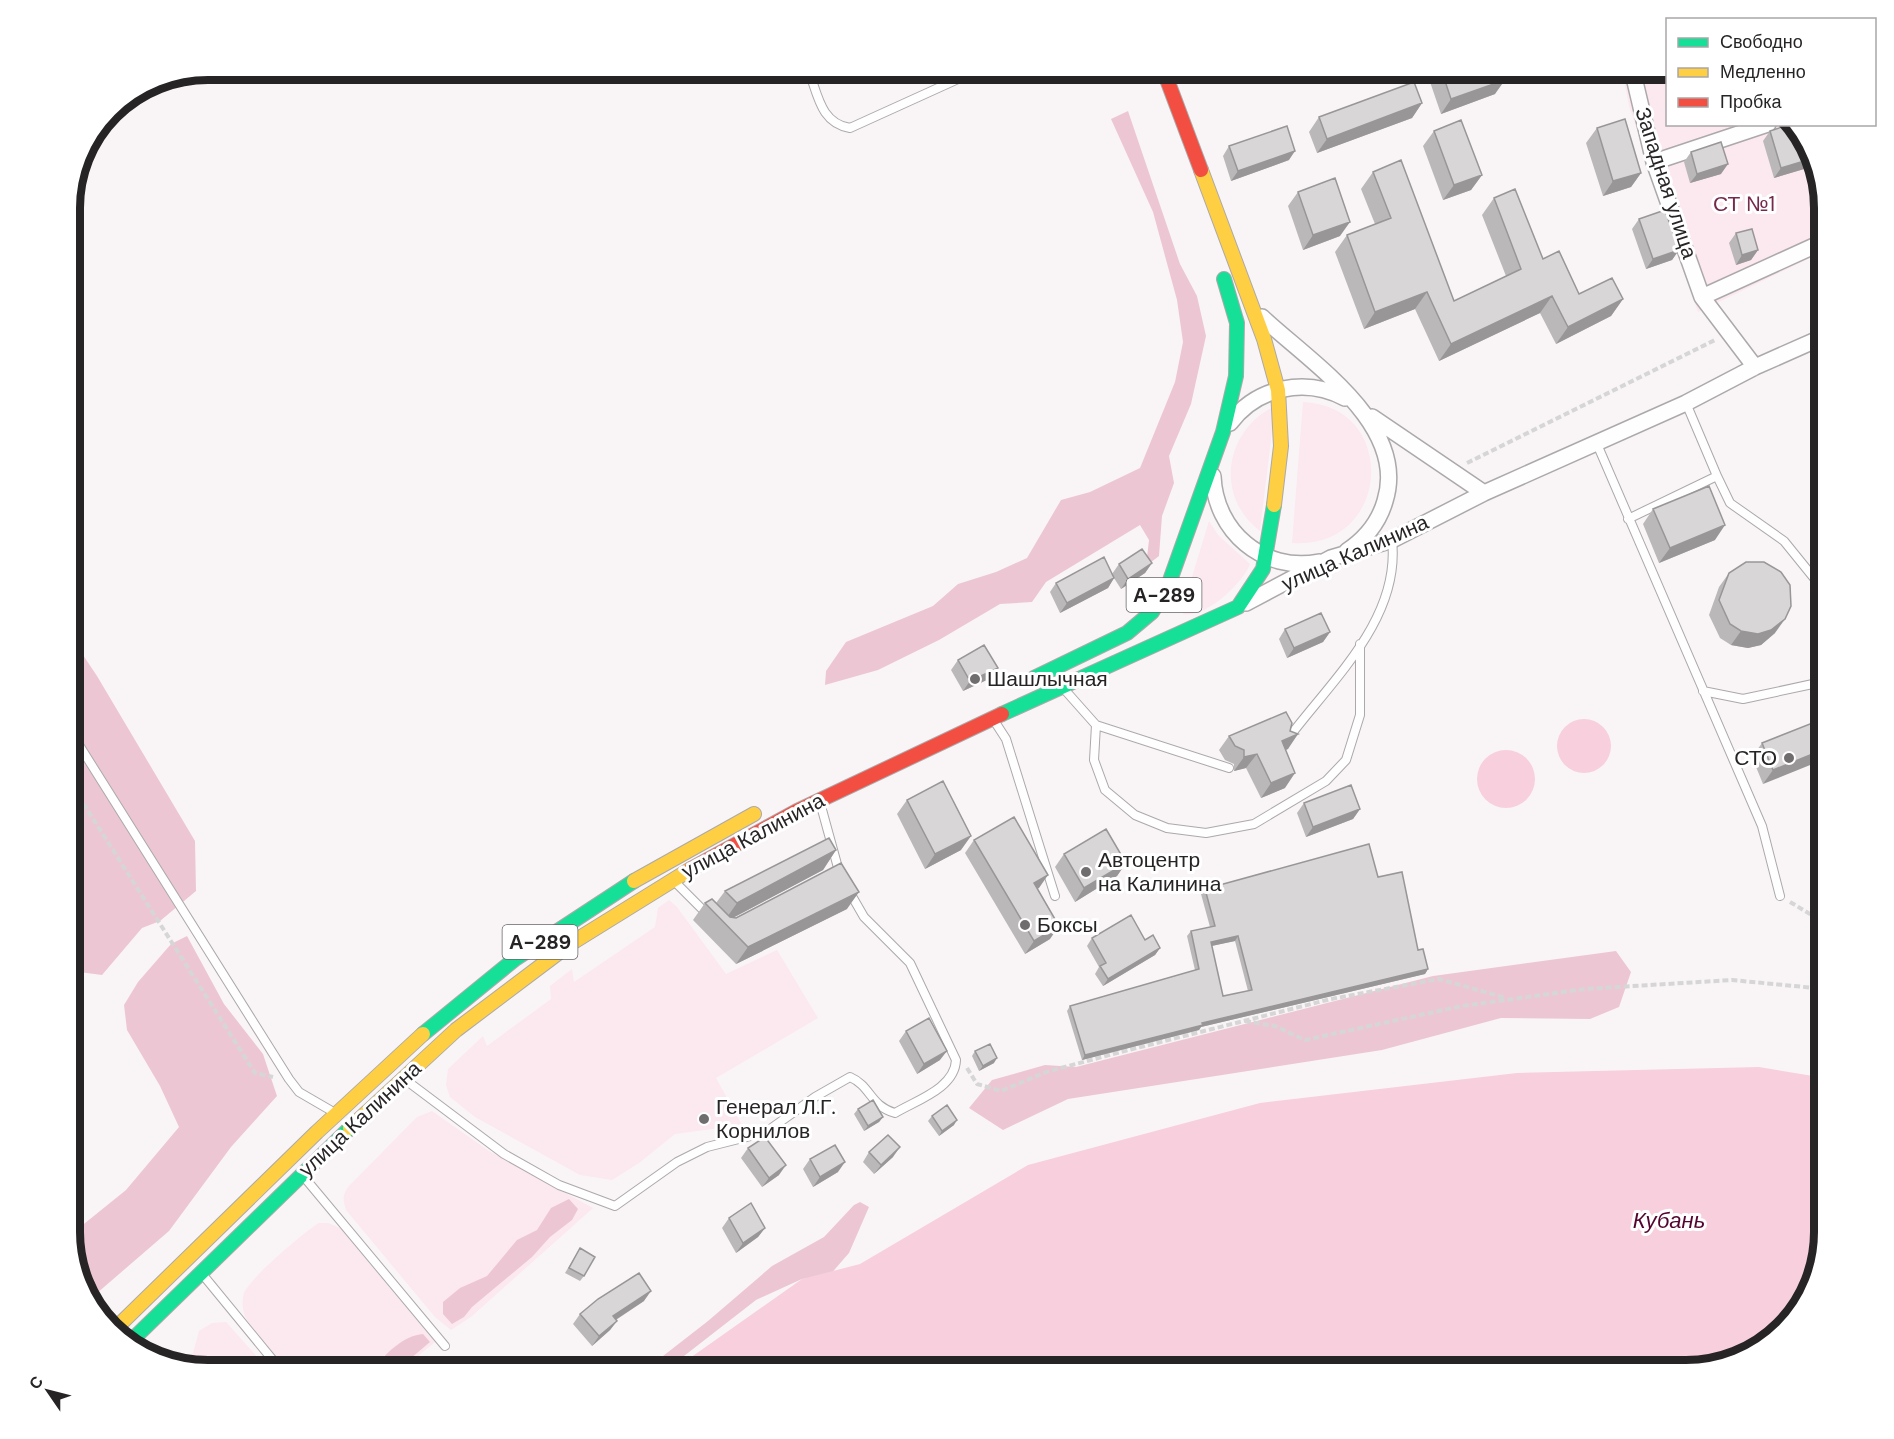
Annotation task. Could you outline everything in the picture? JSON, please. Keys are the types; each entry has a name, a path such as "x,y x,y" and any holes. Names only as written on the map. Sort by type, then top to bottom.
{"highway":[{"path":"1167,80 1264,339 1278,390 1281,446 1267,557 1259,576 1238,607"},
{"path":"1220,440 1238,352 1236,322 1221,272"},
{"name":"А-289","path":"1018,686 1129,633 1152,612 1169,587 1220,440"},
{"name":"улица Калинина","path":"135,1337 301,1173 456,1030 570,944 672,879 820,800 1061,686 1238,607"},
{"name":"улица Калинина","path":"120,1324 336,1114 444,1016 559,928 662,862 768,806"}],"street":[{"name":"Западная улица","path":"1635,80 1654,162 1702,297 1755,368"},
{"path":"1654,162 1762,126"},
{"path":"1702,297 1814,246"},
{"path":"1253,309 1359,408 1484,493"},
{"name":"улица Калинина","path":"1238,607 1331,558 1392,540 1484,493 1597,444 1814,341"},
{"name":"А-289","path":"1220,440 1240,411 1261,396 1278,390 1296,387 1316,388 1334,393 1359,408 1375,426 1385,447 1389,487 1382,510 1370,531 1352,547 1331,558"},
{"path":"1213,464 1214,490 1222,515 1244,543 1267,557 1299,564 1331,558"}],"lane":[{"path":"812,80 828,120 837,126 850,128 956,80"},
{"path":"1686,403 1730,503 1784,541 1814,578"},
{"path":"1597,444 1762,826 1780,896"},
{"path":"1628,519 1717,476"},
{"path":"1285,743 1360,645 1388,594 1393,574 1392,540"},
{"path":"1096,725 1094,760 1105,790 1135,815 1167,828 1206,833 1254,824 1326,781 1346,760 1360,715 1360,645"},
{"path":"1703,690 1743,699 1814,684"},
{"path":"1061,686 1096,725 1229,768"},
{"path":"993,718 1006,739 1055,896"},
{"path":"80,746 289,1079 299,1092 336,1114"},
{"path":"403,1079 504,1154 559,1185 615,1206 677,1162 707,1147 766,1132 815,1097 850,1077 858,1080 878,1106 895,1113 948,1082 956,1070 957,1060 910,963 864,917 837,869 820,800"},
{"path":"827,874 837,869"},
{"path":"672,879 714,921"},
{"path":"301,1173 445,1346"},
{"path":"200,1272 273,1360"}],"path":[{"path":"1460,466 1729,333"},
{"path":"80,798 255,1073 283,1079"},
{"path":"1780,896 1814,916"},
{"path":"964,1062 977,1084 1001,1091 1046,1072 1330,999 1439,979 1509,999"},
{"path":"1245,1021 1275,1026 1305,1040 1380,1026 1462,1006 1585,989 1732,980 1814,988"}],"green space":[{"name":"СТ №1","path":"1624,80 1666,80 1666,126 1785,126 1801,151 1810,174 1814,208 1814,256 1698,312 1629,106"},
{"path":"1303,402 1334,409 1356,427 1368,450 1371,477 1365,503 1349,524 1325,539 1292,543"},
{"path":"1275,406 1260,531 1245,517 1236,500 1231,482 1232,464 1236,447 1245,431 1258,417"},
{"path":"1209,521 1218,535 1250,564 1240,581 1222,598 1202,611 1183,614 1184,603"},
{"path":"669,900 677,907 726,974 777,950 818,1018 716,1078 742,1125 675,1134 639,1163 612,1180 580,1175 475,1117 450,1097 446,1085 448,1069 483,1036 487,1046 551,999 550,986 572,969 574,982 655,927 658,908"},
{"path":"432,1111 489,1151 593,1208 472,1316 451,1330 435,1317 346,1210 344,1200 349,1186 417,1117"},
{"path":"319,1223 328,1223 340,1228 435,1342 413,1360 280,1360 248,1322 244,1313 244,1293 256,1277"},
{"path":"226,1322 260,1360 188,1358 193,1353 199,1331 212,1323"}],"shaded area":[{"path":"1128,111 1180,264 1197,296 1206,336 1191,404 1169,456 1174,483 1162,516 1159,556 1146,566 1149,540 1140,525 1046,582 1032,602 1000,604 939,640 878,670 825,685 826,671 846,642 933,606 958,584 996,572 1027,558 1061,500 1090,492 1140,468 1175,382 1183,342 1177,300 1153,212 1111,119"},
{"path":"80,650 195,841 196,891 160,921 142,928 102,975 80,972"},
{"path":"187,936 224,1004 263,1054 277,1096 231,1147 169,1231 96,1294 84,1265 80,1227 126,1190 179,1127 160,1086 127,1030 124,1005 138,982 171,944"},
{"path":"1616,951 1631,972 1619,1007 1590,1019 1501,1018 1382,1050 1068,1099 1003,1130 969,1108 992,1080 1045,1065 1076,1067 1433,976"},
{"path":"569,1199 578,1209 572,1220 472,1307 464,1317 452,1324 443,1314 443,1302 460,1288 487,1276 517,1240 537,1230 551,1208"},
{"path":"860,1202 869,1207 849,1253 829,1276 802,1279 756,1300 679,1360 658,1360 772,1266 824,1237 854,1205"},
{"path":"423,1334 430,1342 409,1360 382,1360 395,1346 416,1335"}],"water":[{"path":"1579,719 1589,719 1599,723 1607,731 1611,746 1607,761 1599,769 1589,773 1579,773 1569,769 1561,761 1557,751 1557,741 1561,731 1569,723"},
{"path":"1500,750 1512,750 1527,758 1535,773 1535,785 1527,800 1512,808 1500,808 1485,800 1477,785 1477,773 1485,758"},
{"name":"Кубань","path":"1759,1067 1814,1076 1814,1240 1812,1256 1808,1273 1797,1296 1777,1322 1751,1342 1728,1353 1687,1360 687,1360 802,1279 860,1264 1028,1165 1260,1103 1517,1073"}],"building":[{"path":"1445,80 1505,80 1451,99"},
{"path":"1414,82 1422,103 1327,139 1319,117"},
{"path":"1625,119 1641,173 1613,181 1597,128"},
{"path":"1461,120 1482,175 1454,185 1434,131"},
{"path":"1287,126 1295,151 1238,171 1229,146"},
{"path":"1785,126 1793,136 1806,161 1781,168 1770,131"},
{"path":"1721,142 1728,164 1697,174 1691,152"},
{"path":"1401,160 1454,301 1521,269 1494,198 1515,189 1543,259 1559,251 1579,294 1612,278 1623,299 1568,327 1552,296 1451,344 1427,292 1375,312 1347,235 1391,218 1373,172"},
{"path":"1335,178 1350,222 1313,235 1298,192"},
{"path":"1665,210 1679,250 1653,259 1639,219"},
{"path":"1752,229 1758,250 1742,255 1736,233"},
{"path":"1709,486 1725,525 1670,548 1653,509"},
{"path":"1142,549 1152,563 1128,579 1119,564"},
{"path":"1104,557 1114,578 1067,603 1056,583"},
{"path":"1746,562 1764,562 1781,572 1790,585 1791,606 1785,619 1771,630 1758,634 1741,631 1730,624 1719,600 1729,573"},
{"path":"1321,613 1330,632 1294,648 1285,629"},
{"path":"984,645 998,668 970,681 958,660"},
{"path":"1286,712 1292,723 1290,731 1298,734 1282,741 1295,773 1271,783 1257,754 1244,757 1244,750 1235,746 1229,736"},
{"path":"1814,722 1814,753 1773,770 1762,743"},
{"path":"943,781 971,836 935,854 907,800"},
{"path":"1351,785 1360,809 1313,827 1304,803"},
{"path":"1014,817 1048,875 1034,883 1059,926 1034,941 974,840"},
{"path":"1106,829 1126,863 1084,888 1064,854"},
{"path":"829,838 836,850 737,903 725,891"},
{"path":"1369,844 1378,877 1402,872 1418,950 1423,949 1428,969 1202,1023 1203,1025 1085,1055 1070,1006 1199,969 1191,931 1215,926 1205,889","holes":["1238,936 1252,990 1223,996 1211,942"]},
{"path":"841,863 859,892 748,947 705,903 712,899 730,917 736,918"},
{"path":"1131,915 1145,940 1153,935 1160,948 1108,979 1100,966 1106,963 1092,938"},
{"path":"929,1018 947,1051 924,1064 906,1031"},
{"path":"990,1044 997,1058 983,1066 975,1051"},
{"path":"873,1100 883,1117 868,1126 858,1109"},
{"path":"947,1105 957,1120 942,1131 932,1116"},
{"path":"888,1135 900,1147 881,1165 869,1152"},
{"path":"765,1137 786,1165 769,1178 748,1148"},
{"path":"835,1145 845,1162 820,1177 810,1159"},
{"path":"751,1203 765,1228 743,1243 729,1218"},
{"path":"580,1248 595,1257 584,1276 569,1268"},
{"path":"639,1273 651,1291 613,1316 617,1321 599,1336 580,1314 598,1299"}],"traffic: fast":[{"path":"1034,678 1127,633 1152,612 1168,586 1223,432 1236,376 1237,323 1224,279"},
{"path":"1002,714 1238,607 1263,569 1274,505"},
{"path":"423,1034 515,959 634,881"},
{"path":"136,1337 350,1128"}],"traffic: slow":[{"path":"1201,170 1264,339 1278,390 1281,446 1274,505"},
{"path":"634,881 754,814"},
{"path":"350,1128 456,1030 570,944 691,869"},
{"path":"120,1324 317,1132 423,1034"}],"traffic: jam":[{"path":"1167,80 1201,170"},
{"path":"691,869 797,811 1002,714"}],"place":[{"name":"Шашлычная","path":"975,679"},
{"name":"СТО","path":"1789,758"},
{"name":"Автоцентр на Калинина","path":"1086,872"},
{"name":"Боксы","path":"1025,925"},
{"name":"Генерал Л.Г. Корнилов","path":"704,1119"}]}
